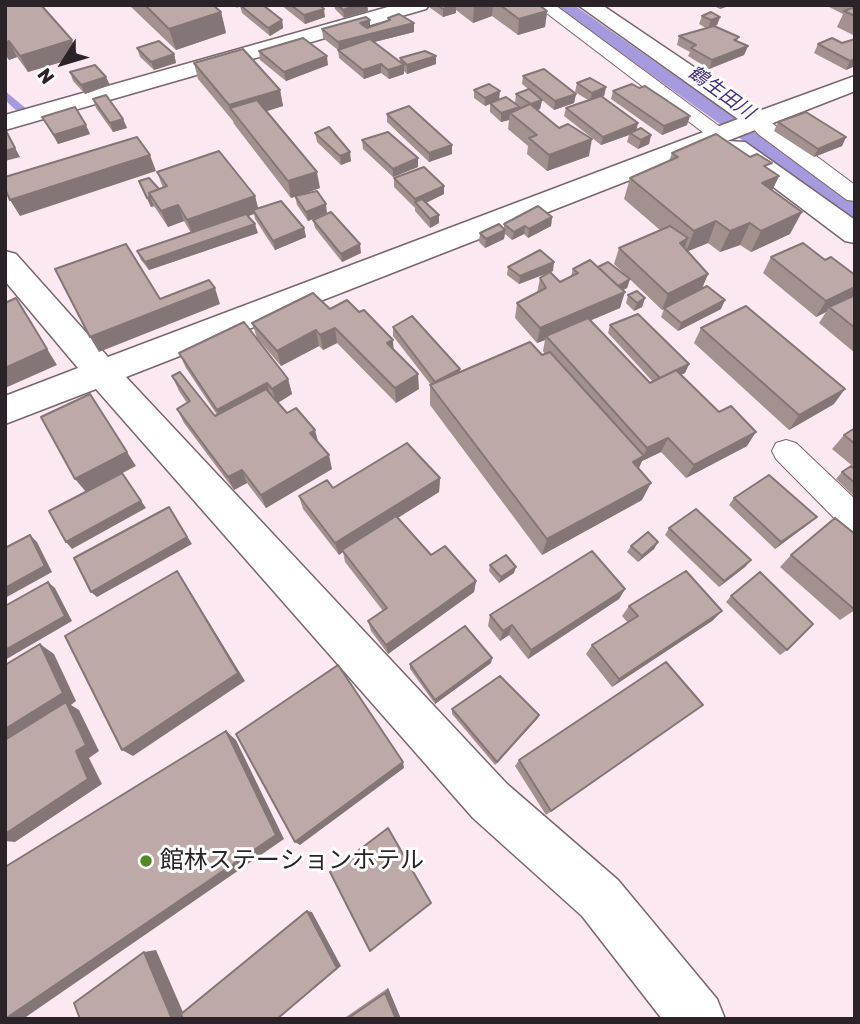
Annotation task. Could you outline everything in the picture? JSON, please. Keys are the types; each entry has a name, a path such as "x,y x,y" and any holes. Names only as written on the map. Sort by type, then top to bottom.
{"street":[{"path":"5,123 419,5"},
{"path":"588,5 738,129 855,234"},
{"path":"5,410 855,83"},
{"path":"5,261 102,373 490,801 600,898 697,1019"}],"lane":[{"path":"544,5 738,129 765,131 855,195"},
{"path":"786,451 855,519"}],"shaded area":[{"path":"554,5 574,5 855,202 855,221"}],"building":[{"path":"5,5 41,5 72,40 20,56 9,41 5,43"},
{"path":"145,5 213,5 221,12 169,29"},
{"path":"240,5 263,5 282,20 268,28"},
{"path":"291,5 320,5 324,9 304,15"},
{"path":"338,5 357,5 343,10"},
{"path":"438,5 455,5 443,9"},
{"path":"500,5 539,5 547,11 519,19"},
{"path":"855,9 855,16 844,11"},
{"path":"711,12 720,17 711,20 702,16"},
{"path":"399,14 414,23 338,42 322,29 366,17 370,20 360,23 367,28"},
{"path":"714,26 739,37 734,40 748,46 712,60 691,48 696,45 679,36"},
{"path":"303,38 327,56 284,72 259,51"},
{"path":"832,38 842,43 855,39 855,59 850,61 818,44"},
{"path":"370,39 404,65 388,70 381,64 363,70 338,50"},
{"path":"159,41 174,54 151,62 137,48"},
{"path":"243,49 280,90 229,105 194,63"},
{"path":"425,51 436,56 407,65 400,58"},
{"path":"95,65 106,77 81,85 70,72"},
{"path":"544,69 576,94 555,101 523,76"},
{"path":"590,78 606,87 592,93 577,83"},
{"path":"489,84 500,91 485,98 474,90"},
{"path":"632,84 639,88 645,86 690,116 664,126 613,91"},
{"path":"529,89 542,100 531,104 516,94"},
{"path":"106,95 123,119 110,123 93,99"},
{"path":"601,96 638,123 603,137 566,108"},
{"path":"506,97 520,107 501,113 490,103"},
{"path":"257,100 317,172 288,181 230,108"},
{"path":"530,104 559,128 568,124 592,139 549,155 529,138 537,135 510,113"},
{"path":"409,106 452,145 429,153 387,114"},
{"path":"75,107 86,125 54,135 42,117"},
{"path":"806,112 846,137 818,149 778,122"},
{"path":"329,127 350,152 340,156 315,133"},
{"path":"641,128 651,135 641,140 630,133"},
{"path":"5,129 15,148 5,151"},
{"path":"388,132 418,158 393,169 362,140"},
{"path":"716,134 750,157 757,154 772,163 764,166 779,176 762,183 802,212 761,231 750,223 730,231 716,221 694,231 630,178 678,157 672,153"},
{"path":"137,137 150,155 10,200 5,189 5,177"},
{"path":"219,151 255,196 187,220 178,205 161,211 149,193 167,186 157,172"},
{"path":"424,167 444,186 415,199 394,178"},
{"path":"149,178 159,189 149,193 150,197 147,198 139,181"},
{"path":"317,191 326,204 306,212 295,196"},
{"path":"422,199 439,215 430,219 415,202"},
{"path":"281,201 304,228 273,241 253,210"},
{"path":"538,206 552,217 529,229 525,226 514,232 504,224"},
{"path":"331,212 360,244 341,254 313,220"},
{"path":"246,214 255,224 145,262 137,251"},
{"path":"499,224 505,230 486,239 480,233"},
{"path":"670,226 688,238 680,243 708,274 668,294 619,248"},
{"path":"803,243 825,260 831,257 855,275 855,287 826,301 771,257"},
{"path":"126,244 160,299 209,280 215,288 90,337 55,269"},
{"path":"540,250 554,262 520,276 508,267"},
{"path":"590,260 625,292 540,328 517,303 546,288 540,278 550,272 560,282 578,273 573,269"},
{"path":"608,262 630,279 618,286 598,267"},
{"path":"707,286 725,300 681,323 664,308"},
{"path":"637,291 645,298 637,303 628,295"},
{"path":"313,293 330,309 347,300 359,312 364,310 393,340 387,343 418,374 395,388 335,328 320,335 316,330 277,351 252,323"},
{"path":"855,295 855,328 829,307"},
{"path":"16,298 47,349 5,368 5,303"},
{"path":"746,306 845,389 799,415 701,328"},
{"path":"638,314 689,364 660,378 610,325"},
{"path":"412,316 460,369 435,382 393,327"},
{"path":"588,318 650,383 676,370 719,412 731,406 756,432 694,465 668,438 647,448 546,336"},
{"path":"244,322 288,379 272,389 267,383 217,410 179,353"},
{"path":"530,342 542,355 550,352 644,456 633,462 651,483 547,539 430,385"},
{"path":"180,372 215,416 266,389 287,413 296,408 315,430 310,433 329,455 261,495 242,470 228,477 177,409 190,401 172,376"},
{"path":"90,394 127,452 75,479 41,417"},
{"path":"855,428 855,444 844,435"},
{"path":"407,443 440,478 335,543 299,496 327,480 333,488"},
{"path":"851,466 855,469 855,483 842,472"},
{"path":"122,473 141,501 66,542 49,511"},
{"path":"769,475 817,517 781,542 734,498"},
{"path":"169,507 187,537 91,592 74,558"},
{"path":"696,509 751,560 724,581 669,528"},
{"path":"396,516 431,555 445,546 476,581 386,645 368,621 387,608 342,550"},
{"path":"835,518 855,534 855,610 791,555"},
{"path":"648,532 658,542 642,556 631,546"},
{"path":"30,535 45,566 5,588 5,548"},
{"path":"592,551 625,589 531,650 512,625 503,631 490,615"},
{"path":"506,555 516,567 501,577 490,565"},
{"path":"177,571 238,673 122,750 65,636"},
{"path":"686,571 722,611 619,679 592,645 638,616 629,606"},
{"path":"760,572 813,624 787,650 731,596"},
{"path":"48,582 65,616 5,650 5,606"},
{"path":"465,626 492,658 435,700 410,664"},
{"path":"40,644 63,693 5,729 5,665"},
{"path":"666,662 703,705 551,811 519,760"},
{"path":"338,665 403,762 295,842 236,734"},
{"path":"500,676 539,715 497,762 452,709"},
{"path":"66,702 86,745 76,751 88,779 5,834 5,740"},
{"name":"館林ステーションホテル","path":"226,731 276,835 5,1019 5,867"},
{"path":"388,828 431,903 370,951 330,872"},
{"path":"307,911 337,968 277,1019 183,1019 181,1014"},
{"path":"144,952 172,1019 80,1019 74,1003"},
{"path":"385,993 396,1019 347,1019"}],"waterway":[{"path":"5,94 24,112"}],"place":[{"name":"館林ステーションホテル","path":"146,861"}],"water label":[{"name":"鶴生田川","path":"721,93"}]}
